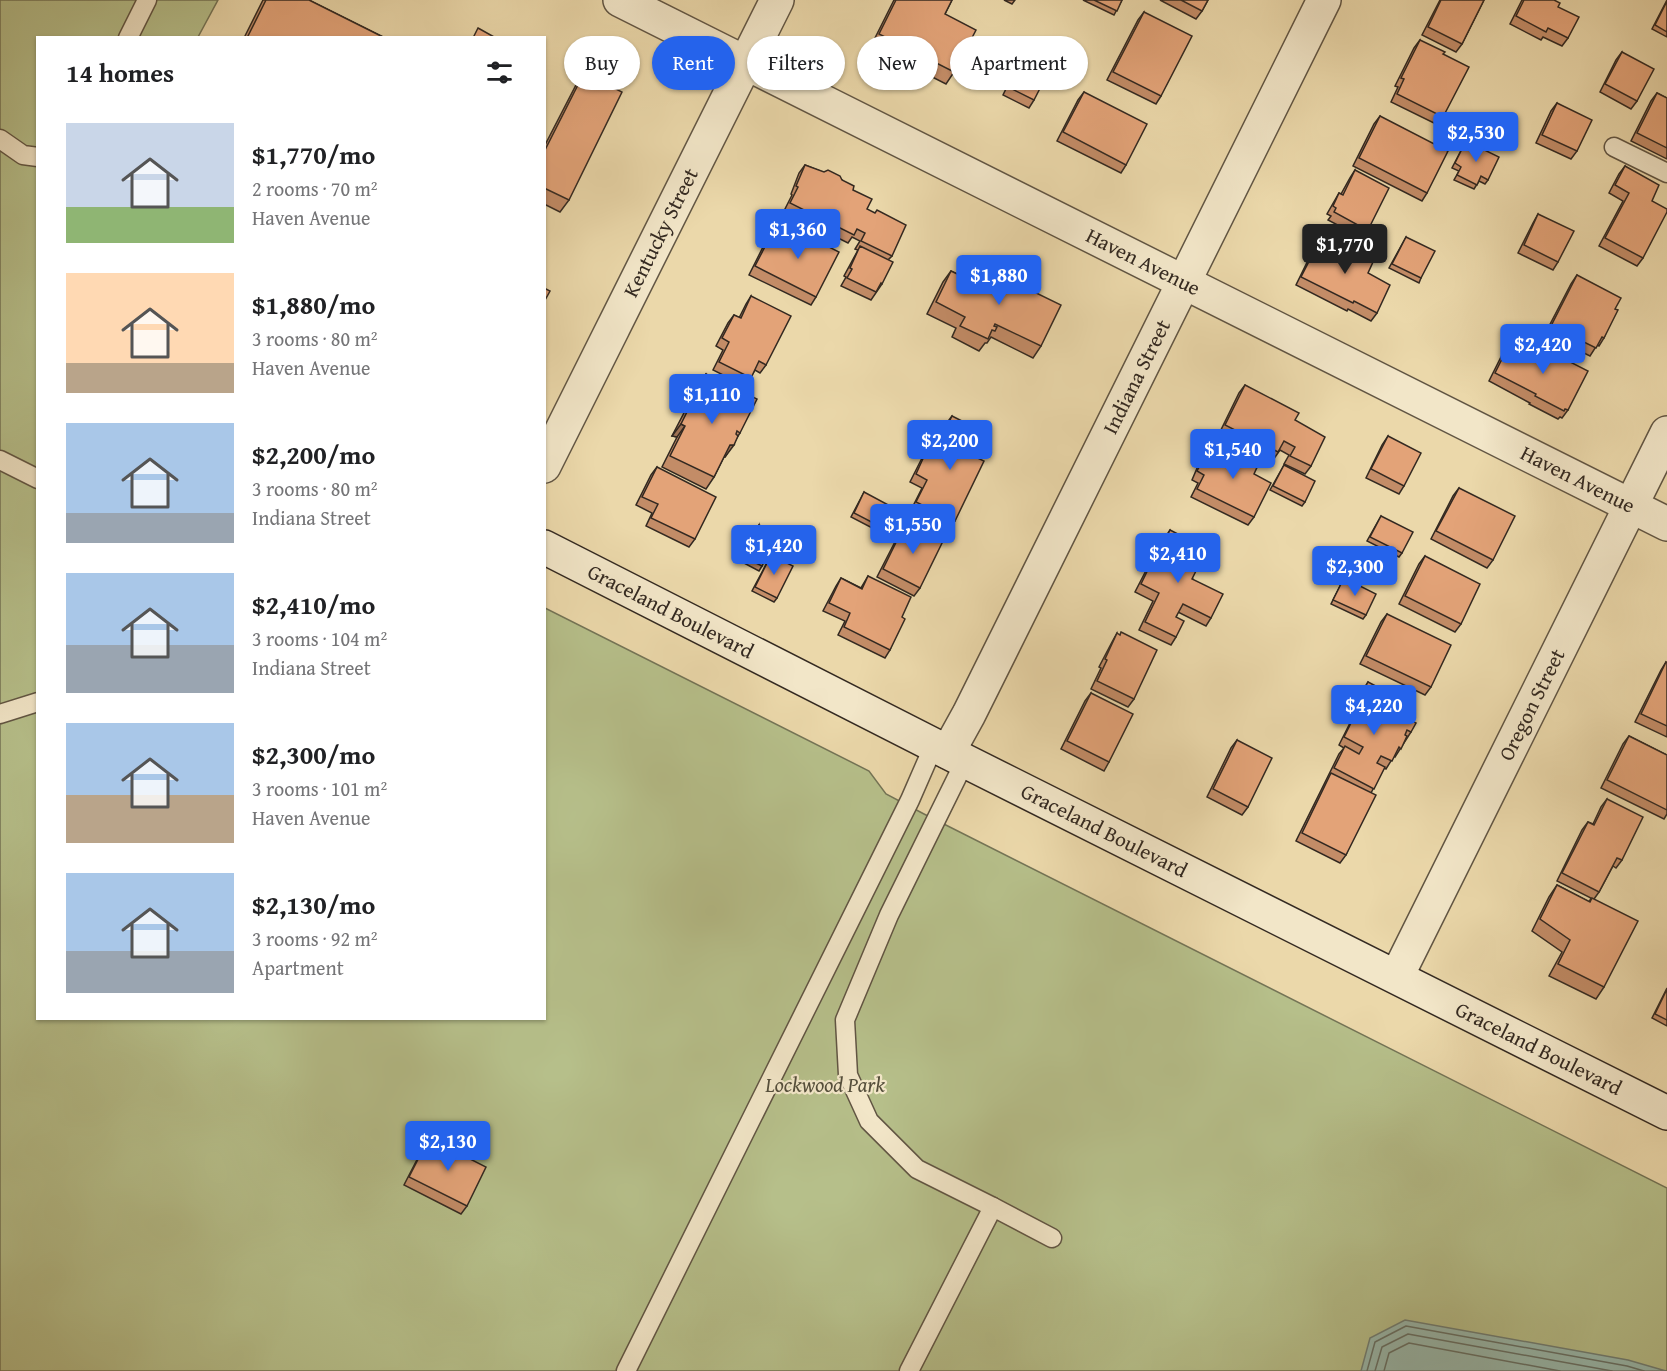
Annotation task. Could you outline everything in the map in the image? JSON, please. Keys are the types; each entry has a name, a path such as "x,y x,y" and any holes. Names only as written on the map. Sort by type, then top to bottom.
{"street":[{"name":"Haven Avenue","path":"620,0 1667,525"},
{"name":"Kentucky Street","path":"546,462 777,0"},
{"name":"Indiana Street","path":"949,753 1324,0"},
{"name":"Oregon Street","path":"1397,976 1667,433"},
{"name":"Graceland Boulevard","path":"546,549 1667,1113"}],"lane":[{"path":"129,36 147,0"},
{"path":"0,139 23,154 36,157"},
{"path":"1614,147 1667,174"},
{"path":"0,460 36,478"},
{"path":"0,714 36,703"},
{"path":"949,753 890,915 845,1020 848,1075 869,1121 917,1169 1052,1238"},
{"path":"626,1371 910,800 949,753"},
{"path":"909,1371 993,1207"}],"green space":[{"name":"Lockwood Park","path":"0,0 218,0 199,36 36,36 36,1020 546,1020 546,609 869,771 886,794 924,814 1667,1188 1667,1371 0,1371"}],"water":[{"path":"1405,1320 1628,1360 1666,1371 1361,1371 1370,1338"}],"building":[{"path":"266,0 309,0 381,36 248,36"},
{"path":"896,0 952,0 945,14 976,30 973,36 950,36 950,70 938,64 938,36 883,36 879,34"},
{"path":"1094,0 1122,0 1117,11"},
{"path":"1181,0 1208,0 1202,11"},
{"path":"1441,0 1484,0 1462,44 1428,27"},
{"path":"1524,0 1554,0 1560,3 1558,7 1579,17 1568,38 1548,28 1546,32 1516,16"},
{"path":"1667,1 1667,32 1655,25"},
{"path":"1144,12 1192,36 1161,96 1113,72"},
{"path":"478,28 492,36 474,36"},
{"path":"1420,40 1469,67 1443,117 1397,94 1404,79 1401,78"},
{"path":"1622,52 1654,69 1637,101 1605,84"},
{"path":"575,90 618,90 622,92 569,200 546,189 546,148"},
{"path":"1014,90 1039,90 1034,100"},
{"path":"1084,92 1147,124 1126,165 1063,132"},
{"path":"1657,93 1667,98 1667,148 1637,133"},
{"path":"1557,103 1592,120 1577,151 1542,135"},
{"path":"1380,116 1448,151 1427,193 1359,158"},
{"path":"1466,141 1499,157 1488,180 1481,176 1477,185 1457,175 1461,167 1455,163"},
{"path":"805,165 824,172 828,170 840,176 842,180 854,186 853,190 872,199 867,209 875,213 877,210 906,225 892,256 861,241 865,233 857,229 854,235 790,203"},
{"path":"1625,166 1659,185 1652,201 1667,209 1643,258 1605,238 1629,193 1615,185"},
{"path":"1355,170 1389,188 1368,230 1357,227 1358,225 1334,212 1336,208 1333,206 1339,193 1343,195"},
{"path":"1538,214 1574,231 1558,262 1524,245"},
{"path":"788,226 839,252 816,297 755,266 771,235 780,240"},
{"path":"1322,236 1373,262 1368,273 1390,285 1377,313 1301,277"},
{"path":"1406,237 1435,251 1421,278 1392,264"},
{"path":"860,246 893,262 876,292 847,278"},
{"path":"987,269 1061,305 1041,346 995,324 994,326 997,327 995,331 992,330 988,339 960,326 965,317 936,302 951,271 980,285"},
{"path":"1577,275 1621,298 1615,309 1618,310 1604,338 1602,337 1596,348 1551,326"},
{"path":"751,296 791,316 766,365 759,361 751,378 719,362 729,342 722,338 734,315 741,318"},
{"path":"1509,345 1533,358 1539,346 1588,371 1568,410 1564,411 1495,373"},
{"path":"706,374 757,399 740,433 737,431 738,436 734,445 730,445 714,477 670,456 685,426 681,424"},
{"path":"1245,385 1299,413 1295,420 1325,437 1311,466 1290,456 1295,447 1284,441 1278,452 1225,425"},
{"path":"952,416 980,430 969,454 984,461 955,521 916,502 927,480 916,474 926,452 938,458 946,442 958,447 941,438"},
{"path":"1388,436 1421,453 1404,486 1371,469"},
{"path":"1220,443 1259,463 1254,474 1271,483 1254,517 1197,489 1204,475 1197,471 1204,458 1211,461"},
{"path":"1284,465 1315,481 1305,502 1273,486"},
{"path":"657,467 716,497 695,539 651,518 658,504 642,497"},
{"path":"1459,488 1515,516 1493,560 1436,531"},
{"path":"864,492 894,508 883,528 854,513"},
{"path":"1381,516 1413,532 1402,553 1370,537"},
{"path":"906,522 943,541 920,588 883,569"},
{"path":"759,525 778,535 762,566 743,557"},
{"path":"1170,530 1207,549 1192,579 1223,594 1211,618 1183,604 1176,617 1184,621 1176,637 1145,622 1159,593 1141,584"},
{"path":"771,555 793,566 777,598 755,587"},
{"path":"1425,556 1480,584 1461,624 1405,596"},
{"path":"868,576 911,597 902,617 905,619 890,650 844,627 850,613 829,603 841,578 862,589"},
{"path":"1344,578 1376,594 1366,615 1333,600"},
{"path":"1387,614 1451,645 1431,687 1366,656"},
{"path":"1121,632 1157,650 1134,699 1097,681 1117,633 1120,635"},
{"path":"1667,663 1667,726 1641,714"},
{"path":"1368,682 1395,696 1390,705 1413,718 1412,721 1416,723 1411,732 1407,730 1405,735 1407,736 1401,749 1399,747 1392,761 1381,756 1377,763 1385,767 1374,789 1334,768 1345,746 1359,754 1363,747 1344,737 1364,697 1361,695"},
{"path":"1091,693 1133,714 1109,762 1067,741"},
{"path":"1629,736 1667,755 1667,810 1607,780"},
{"path":"1237,740 1272,758 1248,807 1213,789"},
{"path":"1331,773 1376,795 1346,855 1302,833"},
{"path":"1607,799 1643,817 1622,860 1617,858 1599,892 1562,873 1588,822 1594,825"},
{"path":"1557,885 1590,902 1592,898 1638,921 1604,987 1558,964 1570,940 1540,919"},
{"path":"1667,989 1667,1020 1655,1014"},
{"path":"429,1138 486,1167 467,1206 409,1177"}]}
